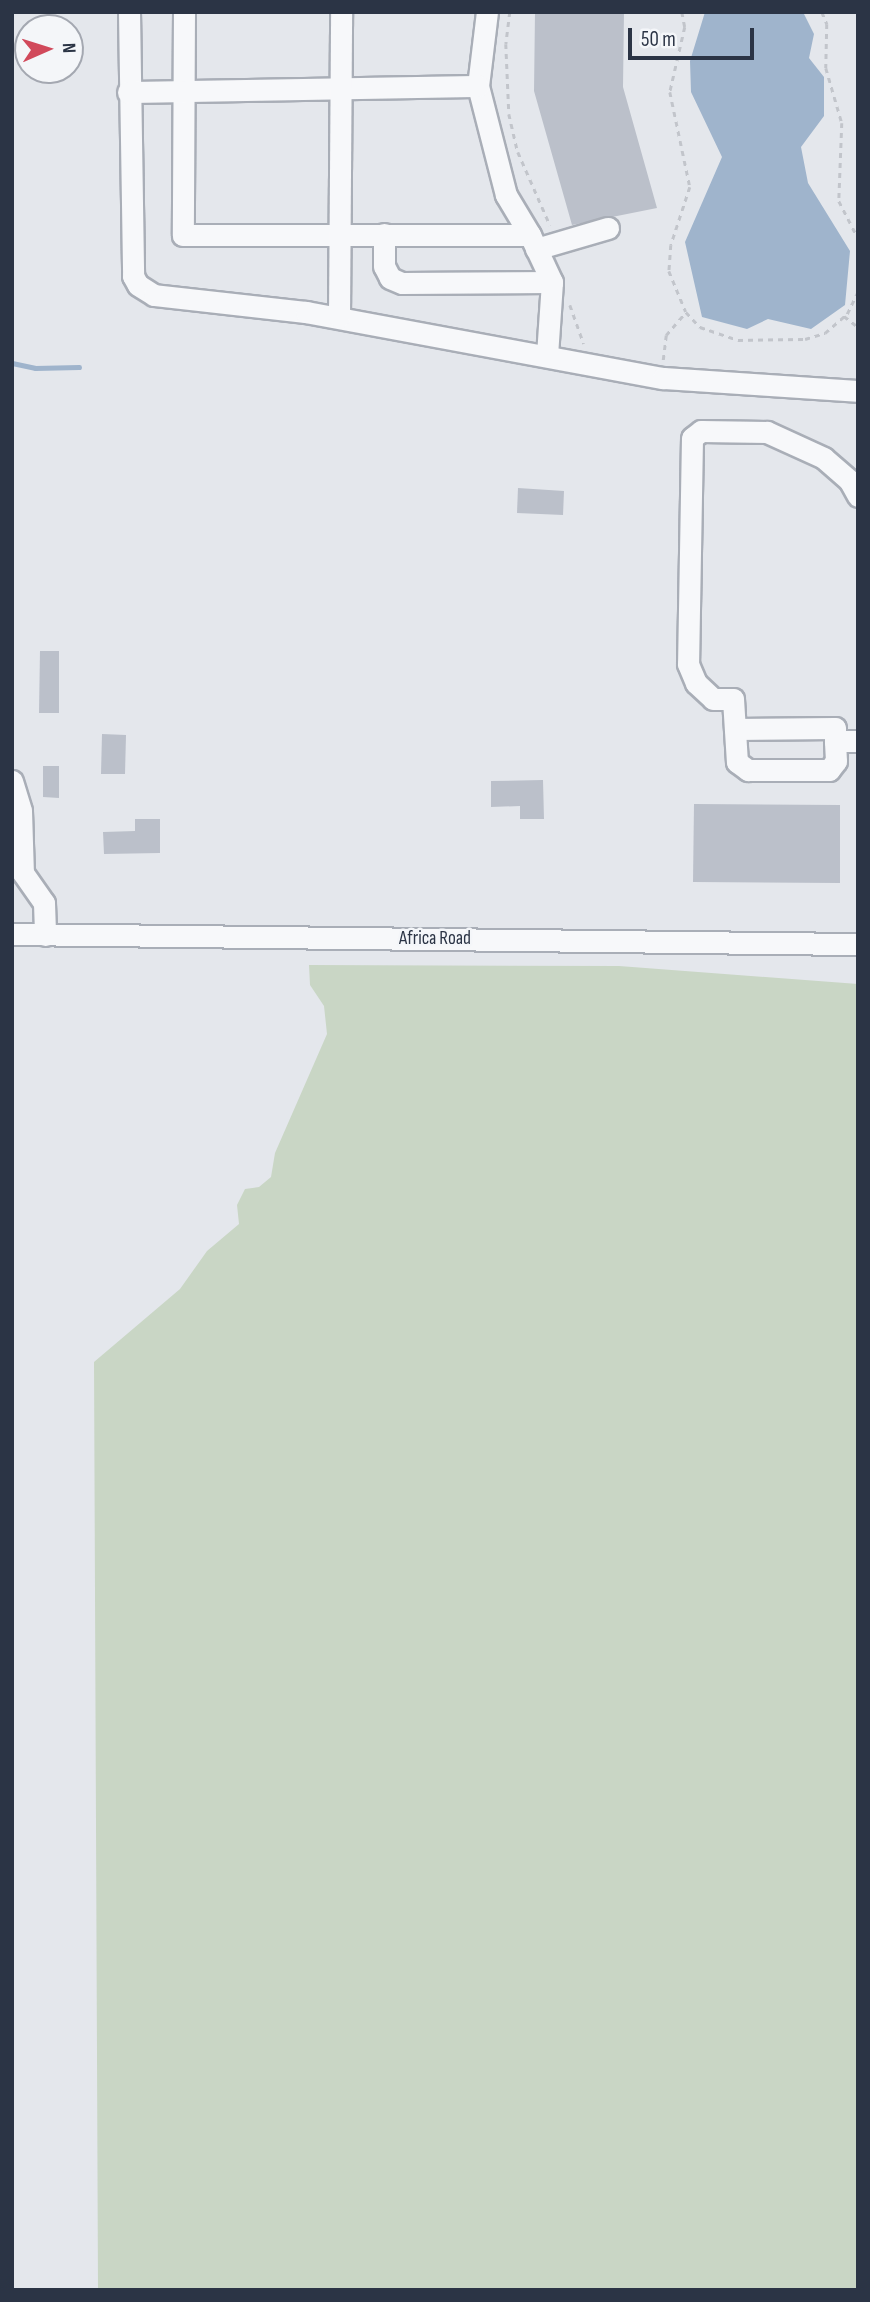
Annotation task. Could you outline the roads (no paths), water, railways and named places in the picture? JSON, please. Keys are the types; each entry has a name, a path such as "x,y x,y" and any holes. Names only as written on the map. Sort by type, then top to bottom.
{"street":[{"path":"128,12 133,276 138,285 169,298 339,317 663,378 857,391"},
{"path":"184,12 183,235 384,233 533,242 608,228"},
{"path":"339,317 341,12"},
{"path":"487,12 478,86 506,195 552,282 547,356"},
{"path":"128,92 185,88 478,86"},
{"path":"384,233 384,266 390,278 402,283 552,282"},
{"path":"735,729 835,729 836,761 829,769 748,770 737,762 733,699 713,699 696,683 688,664 692,438 701,431 767,432 824,458 849,480 858,496"},
{"path":"835,741 858,741"},
{"path":"12,781 21,811 22,886 44,903 45,935"},
{"name":"Africa Road","path":"12,934 858,944"}],"water":[{"path":"705,12 803,12 814,34 809,58 824,77 824,116 801,147 808,183 850,251 845,305 811,329 768,319 747,329 702,317 685,242 722,157 691,92 690,61"}],"waterway":[{"path":"12,363 35,368 79,367"}]}
